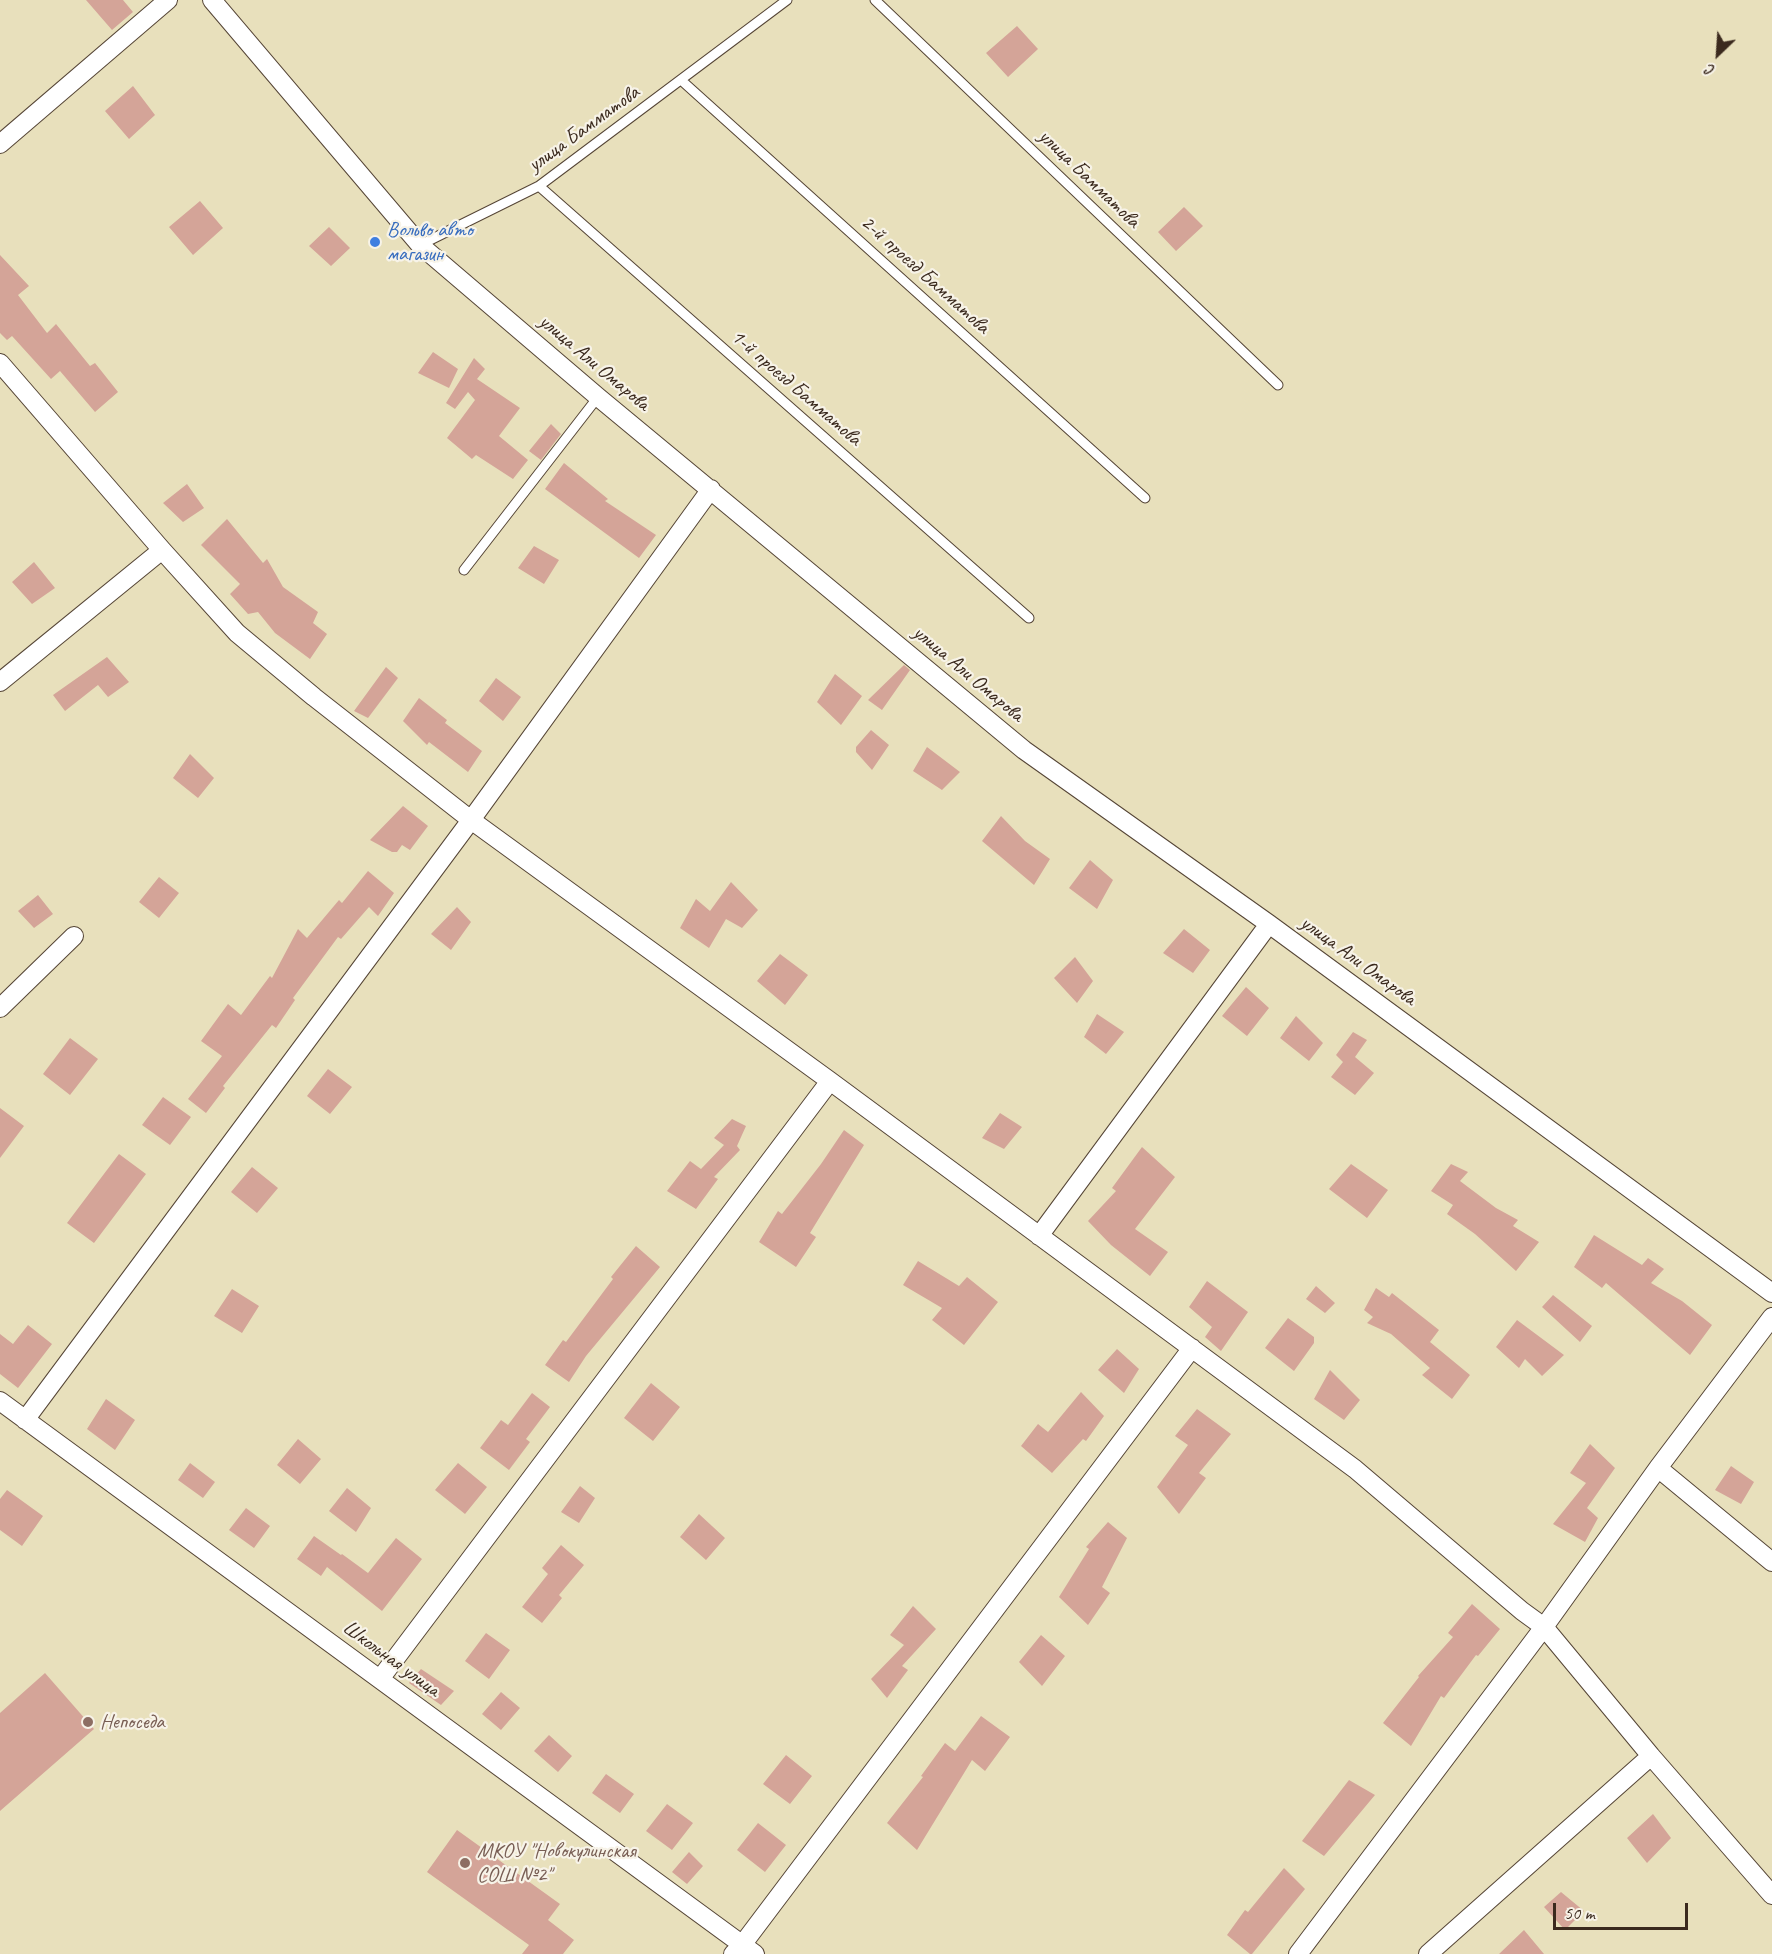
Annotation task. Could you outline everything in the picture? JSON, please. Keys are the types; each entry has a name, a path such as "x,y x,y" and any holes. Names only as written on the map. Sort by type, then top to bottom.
{"street":[{"path":"0,144 168,0"},
{"name":"улица Али Омарова","path":"212,0 420,246 598,398 711,489 1024,750 1269,924 1772,1293"},
{"path":"0,363 237,633 314,697 471,820 831,1081 1355,1469 1522,1611 1544,1627 1651,1756 1772,1895"},
{"path":"25,1420 471,820 711,489"},
{"path":"0,682 162,550"},
{"path":"1039,1236 1269,924"},
{"path":"0,1008 74,936"},
{"path":"380,1679 831,1081"},
{"path":"1298,1954 1544,1627 1658,1468 1772,1317"},
{"path":"743,1951 1192,1348"},
{"name":"Школьная улица","path":"0,1401 380,1679 743,1951"},
{"path":"1658,1468 1772,1562"},
{"path":"1428,1954 1651,1756"}],"lane":[{"name":"улица Бамматова","path":"420,246 539,186 787,0"},
{"name":"улица Бамматова","path":"875,0 1278,385"},
{"name":"2-й проезд Бамматова","path":"681,80 1145,498"},
{"name":"1-й проезд Бамматова","path":"539,186 1029,618"},
{"path":"464,570 598,398"}],"building":[{"path":"86,0 123,0 133,12 112,30"},
{"path":"1017,26 1038,49 1008,77 986,53"},
{"path":"133,86 155,115 129,139 105,111"},
{"path":"200,201 223,228 193,255 169,227"},
{"path":"1184,207 1203,226 1176,251 1158,232"},
{"path":"329,227 350,248 331,266 309,246"},
{"path":"0,255 29,286 18,295 47,333 56,324 90,366 95,363 118,392 95,412 60,371 51,379 12,336 7,340 0,333"},
{"path":"433,352 458,369 449,388 418,373"},
{"path":"474,358 485,369 477,379 520,408 499,436 528,460 513,479 476,455 472,459 447,438 475,400 468,392 455,409 446,403"},
{"path":"551,424 561,434 541,460 529,451"},
{"path":"564,463 608,499 605,501 656,535 639,558 545,489"},
{"path":"187,484 204,508 183,522 163,503"},
{"path":"227,519 263,563 267,559 283,587 318,612 313,623 327,634 310,659 275,633 258,612 248,614 230,594 240,584 201,545"},
{"path":"534,546 559,560 544,584 518,568"},
{"path":"34,562 55,588 32,604 12,582"},
{"path":"107,657 129,682 108,697 98,685 65,711 53,695"},
{"path":"904,665 910,670 882,710 868,700"},
{"path":"386,667 398,678 368,718 354,711"},
{"path":"835,674 862,696 841,725 817,702"},
{"path":"496,678 521,697 503,721 479,701"},
{"path":"419,698 447,720 445,723 482,751 468,772 429,742 427,745 403,721"},
{"path":"871,730 889,745 872,770 856,752 856,747"},
{"path":"927,747 960,772 942,790 913,771"},
{"path":"190,754 214,778 198,798 173,778"},
{"path":"403,806 428,826 410,850 402,845 397,852 392,852 370,840"},
{"path":"1001,816 1025,841 1050,859 1034,885 982,841"},
{"path":"1090,860 1113,880 1097,909 1069,888"},
{"path":"368,871 394,893 378,916 369,907 341,939 338,937 293,998 295,1000 276,1028 272,1025 223,1086 225,1088 206,1113 188,1099 222,1056 201,1041 228,1004 241,1015 270,976 272,978 298,929 307,938 339,900 342,903"},
{"path":"159,877 179,893 159,918 139,902"},
{"path":"731,882 758,910 742,928 726,919 709,948 680,928 696,899 710,911"},
{"path":"38,895 53,914 34,928 18,911"},
{"path":"457,907 471,922 451,950 431,934"},
{"path":"1184,929 1210,950 1193,973 1163,953"},
{"path":"780,954 808,975 785,1005 757,981"},
{"path":"1075,957 1093,981 1077,1003 1054,978"},
{"path":"1246,987 1269,1008 1247,1036 1222,1016"},
{"path":"1097,1014 1124,1032 1106,1054 1084,1037"},
{"path":"1296,1016 1323,1043 1309,1061 1280,1038"},
{"path":"1353,1032 1367,1040 1355,1057 1374,1073 1355,1095 1331,1077 1343,1062 1336,1055"},
{"path":"70,1038 98,1059 70,1095 43,1074"},
{"path":"328,1069 352,1087 330,1114 307,1096"},
{"path":"163,1097 191,1117 170,1145 142,1125"},
{"path":"0,1108 24,1126 0,1158"},
{"path":"1000,1113 1022,1127 1004,1149 982,1138"},
{"path":"732,1119 746,1126 737,1146 740,1150 714,1177 718,1179 696,1209 667,1191 690,1161 701,1169 724,1145 714,1138"},
{"path":"844,1130 864,1145 810,1233 816,1237 796,1267 759,1242 778,1211 782,1214"},
{"path":"1142,1147 1175,1177 1135,1229 1168,1252 1150,1276 1111,1245 1088,1221 1116,1191 1112,1188"},
{"path":"119,1154 146,1174 94,1243 67,1223"},
{"path":"1351,1164 1388,1190 1367,1218 1329,1189"},
{"path":"1451,1164 1468,1172 1460,1181 1496,1208 1518,1220 1513,1226 1539,1242 1516,1271 1475,1234 1447,1214 1453,1205 1431,1191"},
{"path":"252,1167 278,1188 257,1213 231,1192"},
{"path":"1594,1235 1642,1265 1648,1258 1664,1269 1651,1283 1682,1301 1712,1325 1690,1355 1606,1283 1602,1288 1574,1267"},
{"path":"636,1246 660,1267 586,1356 569,1382 545,1365 563,1340 566,1342 613,1279 611,1277"},
{"path":"918,1261 959,1286 967,1277 998,1302 964,1345 932,1320 942,1308 903,1285"},
{"path":"1207,1281 1248,1312 1221,1351 1205,1337 1212,1327 1189,1307"},
{"path":"1316,1286 1335,1303 1325,1313 1306,1299"},
{"path":"1376,1288 1389,1297 1392,1293 1439,1330 1430,1342 1470,1375 1452,1399 1422,1375 1430,1368 1391,1334 1367,1323 1373,1317 1364,1310"},
{"path":"232,1289 259,1306 242,1333 214,1316"},
{"path":"1553,1295 1592,1326 1580,1342 1542,1307"},
{"path":"1288,1318 1314,1337 1314,1343 1294,1371 1265,1348"},
{"path":"1517,1320 1564,1355 1542,1376 1525,1359 1519,1368 1496,1347"},
{"path":"28,1325 52,1344 18,1388 0,1374 0,1334 13,1344"},
{"path":"1117,1349 1139,1369 1124,1393 1098,1370"},
{"path":"1330,1370 1360,1400 1344,1420 1314,1399"},
{"path":"651,1383 680,1407 653,1441 624,1418"},
{"path":"1081,1392 1104,1416 1086,1441 1083,1439 1052,1473 1021,1446 1038,1424 1048,1432"},
{"path":"532,1393 550,1407 526,1439 530,1442 509,1470 480,1448 501,1420 508,1425"},
{"path":"106,1399 135,1420 115,1450 87,1429"},
{"path":"1197,1409 1231,1434 1199,1473 1206,1478 1179,1514 1157,1487 1188,1445 1175,1436"},
{"path":"298,1439 321,1459 300,1484 277,1465"},
{"path":"1590,1444 1615,1468 1587,1508 1598,1518 1585,1542 1553,1524 1586,1483 1570,1473"},
{"path":"190,1463 215,1482 203,1498 178,1480"},
{"path":"458,1463 487,1487 465,1514 435,1490"},
{"path":"1731,1466 1754,1482 1741,1504 1715,1490"},
{"path":"580,1486 595,1498 579,1523 561,1512"},
{"path":"347,1488 371,1508 356,1532 329,1511"},
{"path":"7,1490 43,1516 22,1546 0,1530 0,1499"},
{"path":"246,1508 270,1526 254,1548 229,1530"},
{"path":"699,1514 725,1538 706,1560 680,1537"},
{"path":"1108,1522 1127,1538 1102,1587 1110,1593 1088,1625 1059,1597 1089,1549 1086,1547"},
{"path":"314,1536 368,1573 396,1538 422,1559 382,1611 327,1567 321,1576 297,1559"},
{"path":"561,1545 584,1565 559,1595 562,1598 542,1623 522,1607 548,1574 542,1568"},
{"path":"1472,1604 1500,1629 1478,1656 1476,1655 1444,1698 1441,1696 1411,1746 1383,1723 1418,1676 1453,1637 1448,1633"},
{"path":"913,1606 936,1629 902,1666 908,1670 887,1698 871,1679 904,1645 890,1635"},
{"path":"486,1633 510,1650 489,1679 465,1661"},
{"path":"1041,1635 1065,1656 1042,1686 1019,1662"},
{"path":"421,1669 454,1691 441,1705 409,1683"},
{"path":"45,1673 94,1729 0,1811 0,1713"},
{"path":"501,1692 520,1708 501,1730 482,1714"},
{"path":"981,1716 1010,1737 985,1771 972,1760 917,1850 887,1823 923,1777 921,1776 945,1743 955,1751"},
{"path":"549,1735 572,1756 558,1772 534,1751"},
{"path":"786,1755 812,1776 790,1804 763,1784"},
{"path":"606,1774 634,1794 620,1813 592,1793"},
{"path":"1349,1780 1375,1795 1324,1856 1302,1841"},
{"path":"667,1804 693,1823 672,1850 646,1831"},
{"path":"1653,1814 1671,1838 1647,1863 1627,1838"},
{"path":"758,1823 786,1845 765,1872 737,1850"},
{"path":"457,1830 560,1904 548,1920 574,1940 563,1954 522,1954 529,1945 427,1872"},
{"path":"689,1852 703,1866 687,1884 672,1872"},
{"path":"1284,1868 1305,1889 1250,1954 1227,1935 1245,1910 1248,1912"},
{"path":"1561,1892 1584,1911 1565,1930 1544,1907"},
{"path":"1524,1930 1544,1954 1499,1954"}],"place":[{"name":"Вольво авто магазин","path":"375,242"},
{"name":"Непоседа","path":"88,1722"},
{"name":"МКОУ \"Новокулинская СОШ №2\"","path":"465,1863"}]}
